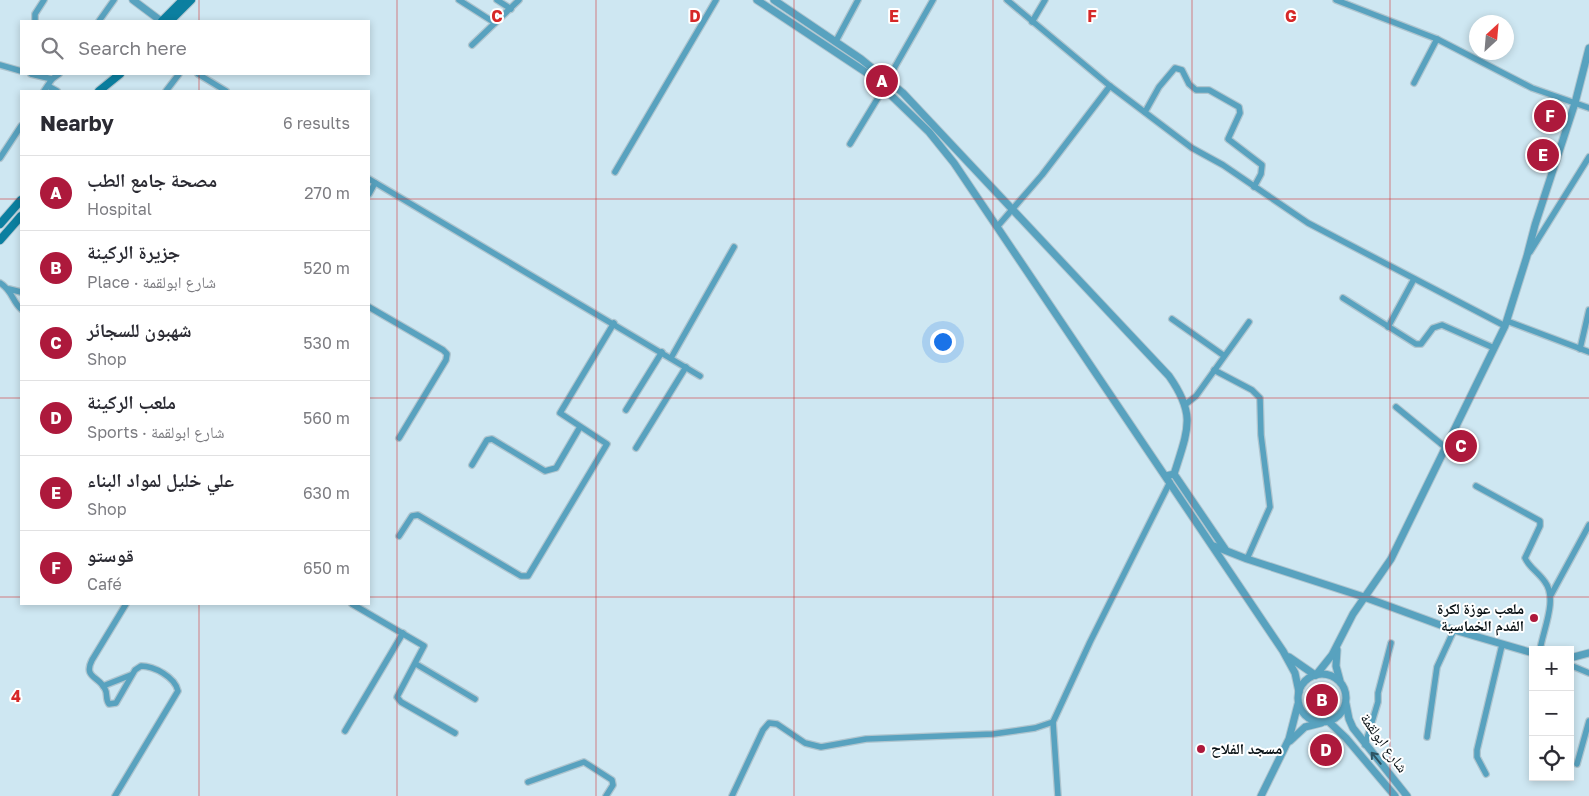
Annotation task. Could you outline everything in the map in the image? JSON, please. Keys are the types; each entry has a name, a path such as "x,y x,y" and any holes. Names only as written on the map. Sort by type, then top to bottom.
{"main road":[{"path":"163,20 183,0"},
{"path":"171,20 191,0"},
{"path":"109,87 118,75"},
{"path":"0,224 20,201"},
{"path":"0,240 20,217"}],"street":[{"path":"35,20 35,14 44,0"},
{"path":"100,20 114,0"},
{"path":"133,0 161,20"},
{"path":"460,0 495,23"},
{"path":"497,0 511,9"},
{"path":"472,45 519,0"},
{"path":"615,172 652,112 694,33 716,0"},
{"path":"757,0 826,44 884,88 929,132 954,163 1283,651 1295,673 1299,692 1296,721 1261,796"},
{"path":"774,0 836,41 888,79 962,154 1168,376 1186,404 1188,426 1174,474 1168,479 1053,722 1058,796"},
{"path":"836,41 858,0"},
{"path":"888,79 933,0"},
{"path":"1007,0 1110,86 1192,148 1254,186 1308,223 1506,324 1589,352"},
{"path":"1032,22 1045,0"},
{"path":"1336,0 1437,39 1532,88 1589,108"},
{"path":"1414,83 1437,39"},
{"path":"1299,692 1305,681 1315,675 1338,642 1364,597 1391,559 1506,324 1535,225 1575,103 1589,48"},
{"path":"0,66 20,71"},
{"path":"1145,112 1159,87 1175,68 1182,70 1189,84 1196,90 1209,90 1233,102 1239,107 1240,113 1228,139 1262,165 1261,174 1254,186"},
{"path":"34,75 52,80"},
{"path":"46,88 59,75"},
{"path":"167,90 179,75"},
{"path":"200,75 224,90"},
{"path":"997,227 1110,86"},
{"path":"850,144 884,88"},
{"path":"0,158 20,128"},
{"path":"954,163 962,154"},
{"path":"1527,256 1589,157"},
{"path":"370,180 614,323 700,376"},
{"path":"370,192 375,183"},
{"path":"671,358 734,247"},
{"path":"1388,327 1414,278"},
{"path":"0,283 9,289 20,292"},
{"path":"9,289 16,305 20,309"},
{"path":"1343,298 1419,345 1423,343 1433,328 1445,326 1494,348"},
{"path":"370,308 447,354 446,360 399,438"},
{"path":"1580,349 1589,310"},
{"path":"1172,319 1223,356"},
{"path":"1186,404 1196,396 1249,322"},
{"path":"399,536 414,514 521,576 528,576 607,444 561,415 561,410 614,323"},
{"path":"626,410 662,352"},
{"path":"636,448 686,367"},
{"path":"1214,370 1252,390 1260,398 1261,435 1270,507 1247,559"},
{"path":"1396,407 1445,447"},
{"path":"472,465 487,440 492,439 545,471 552,471 556,468 580,427"},
{"path":"1174,474 1225,549"},
{"path":"1476,486 1540,521 1540,526 1525,558 1527,563 1545,582 1551,595"},
{"path":"1541,646 1551,595 1589,526"},
{"path":"1213,546 1364,597 1454,630 1529,652"},
{"path":"116,796 177,694 174,682 153,668 141,666 132,674 114,704 107,703 103,686 89,673 89,666 125,605"},
{"path":"354,605 424,646 416,664 397,694 398,700 455,733"},
{"path":"1427,737 1437,667 1454,630"},
{"path":"345,731 403,633"},
{"path":"1285,747 1305,727 1325,722 1339,715 1346,702 1344,688 1340,682 1335,659 1338,642"},
{"path":"1365,745 1378,702 1378,693 1391,643"},
{"path":"1486,774 1477,757 1477,750 1502,645"},
{"path":"1283,651 1300,667 1315,675 1329,675 1340,682"},
{"path":"1574,657 1589,653"},
{"path":"416,664 475,699"},
{"path":"1574,667 1589,673"},
{"path":"103,686 132,674"},
{"name":"شارع ابولقمة","path":"1346,702 1349,719 1365,745 1406,796"},
{"path":"1298,703 1307,717 1325,722"},
{"path":"1577,764 1589,720"},
{"path":"732,796 763,730 769,723 777,724 805,743 821,747 866,739 993,734 1035,728 1053,722"},
{"name":"شارع ابولقمة","path":"1325,722 1346,738 1395,796"},
{"path":"528,782 584,762 612,780 613,785 606,796"}],"place":[{"name":"مصحة جامع الطب","path":"882,81"},
{"name":"قوستو","path":"1550,116"},
{"name":"علي خليل لمواد البناء","path":"1543,155"},
{"name":"شهبون للسجائر","path":"1461,446"},
{"name":"ملعب عوزة لكرة الفدم الخماسية","path":"1534,618"},
{"name":"جزيرة الركينة","path":"1322,700"},
{"name":"مسجد الفلاح","path":"1201,749"},
{"name":"ملعب الركينة","path":"1326,750"}]}
